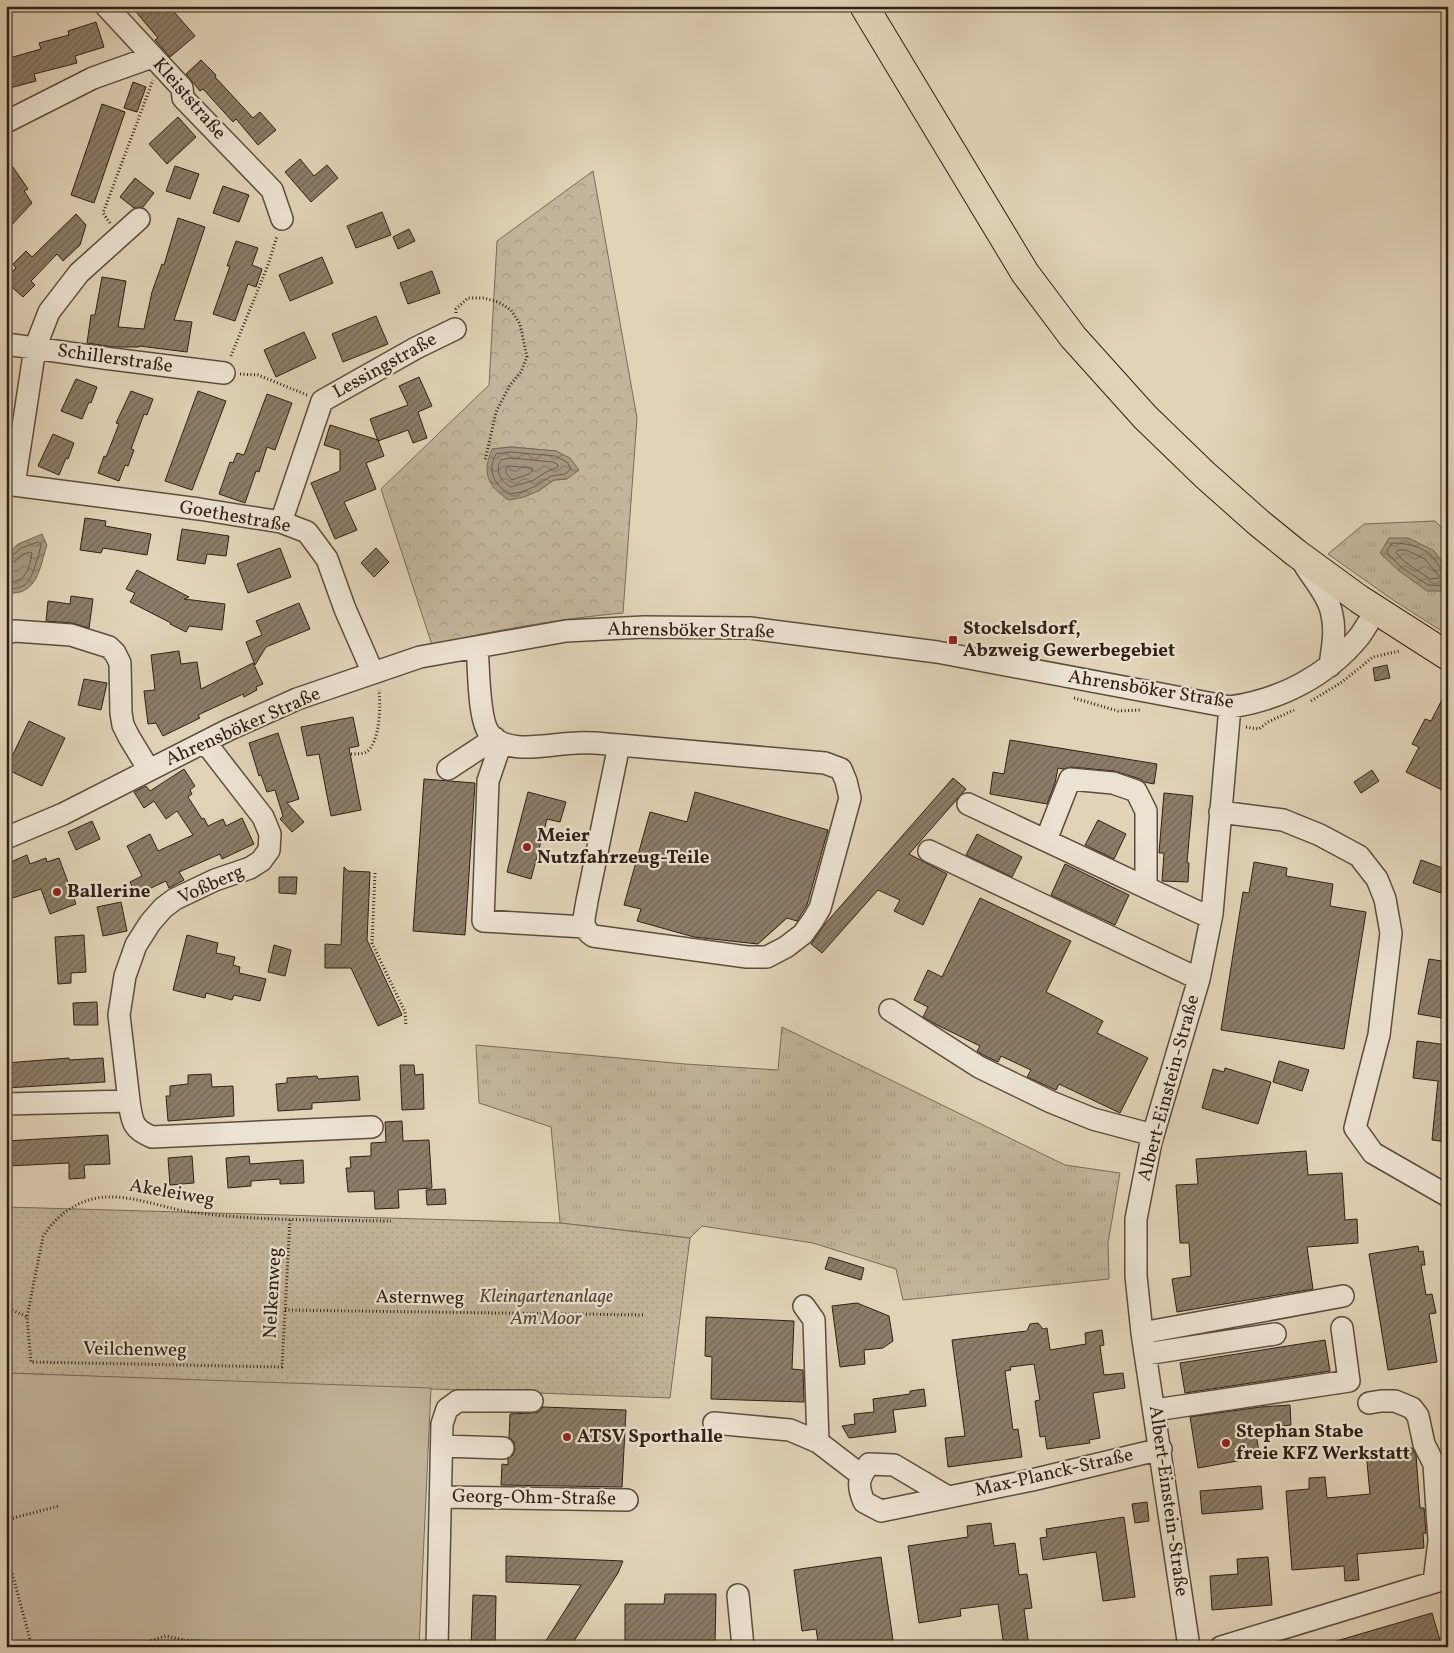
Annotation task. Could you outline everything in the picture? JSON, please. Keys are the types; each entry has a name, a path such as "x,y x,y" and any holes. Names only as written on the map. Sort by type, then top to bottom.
{"main road":[{"path":"864,6 1025,273 1073,337 1145,417 1205,475 1296,553 1376,611 1448,656"}],"street":[{"name":"Kleiststraße","path":"106,6 182,88 183,98 272,190 282,219"},
{"path":"6,122 93,78 155,60"},
{"path":"10,484 35,348 49,312 79,272 139,220"},
{"name":"Lessingstraße","path":"280,522 322,401 393,360 455,329"},
{"name":"Schillerstraße","path":"6,344 224,373"},
{"name":"Goethestraße","path":"10,484 280,522 307,532 327,559 373,673"},
{"path":"1296,553 1328,602 1332,615 1333,643 1330,666"},
{"name":"Ahrensböker Straße","path":"6,838 63,814 204,742 297,699 420,657 566,631 644,626 750,628 937,652 1230,707 1252,704 1274,697 1316,677 1359,637 1376,611"},
{"path":"6,633 15,631 71,635 109,647 115,653 120,663 121,713 124,726 128,737 149,770"},
{"path":"477,647 482,714 489,733 498,740 529,747 586,742 825,763 841,769 850,798 820,908 803,934 786,948 767,957 747,957 593,936 586,932 584,923 619,745"},
{"name":"Albert-Einstein-Straße","path":"1189,1647 1144,1344 1136,1276 1136,1219 1153,1135 1199,979 1211,918 1230,707"},
{"path":"448,769 498,740"},
{"path":"498,740 488,781 483,921 585,927"},
{"name":"Voßberg","path":"204,742 263,817 270,834 269,850 261,861 250,868 215,880 175,898 150,922 136,945 125,976 119,1015 132,1120 140,1133 152,1137 372,1127"},
{"path":"1046,840 1070,779 1113,783 1136,791 1146,811 1146,887"},
{"path":"968,804 1211,918"},
{"path":"1220,812 1283,820 1320,835 1359,856 1376,879 1384,899 1391,933 1379,1036 1355,1128 1373,1153 1448,1196"},
{"path":"929,851 1199,979"},
{"path":"890,1010 979,1067 1051,1102 1092,1119 1153,1135"},
{"path":"6,1104 129,1102"},
{"path":"1144,1344 1343,1296"},
{"path":"804,1306 814,1320 818,1442"},
{"path":"1155,1410 1349,1381 1342,1328"},
{"path":"1144,1344 1275,1334"},
{"name":"Georg-Ohm-Straße","path":"437,1647 442,1424 448,1409 458,1400 532,1401"},
{"path":"1221,1647 1444,1578 1438,1541 1434,1464 1424,1444 1418,1416 1412,1408 1395,1401 1381,1401 1369,1404"},
{"path":"714,1423 790,1430 818,1442 861,1475"},
{"path":"442,1446 503,1448"},
{"name":"Max-Planck-Straße","path":"948,1497 894,1465 868,1464 861,1475 858,1489 864,1502 881,1510 948,1497 1032,1480 1160,1448"},
{"name":"Georg-Ohm-Straße","path":"441,1497 627,1500"},
{"path":"738,1595 743,1647"}],"path":[{"path":"118,237 103,213 155,60"},
{"path":"282,219 268,265 224,373 258,374 322,401"},
{"path":"455,329 456,309 468,298 484,298 498,302 511,310 520,324 527,357 521,372 510,385 496,412 485,461"},
{"path":"351,754 366,752 375,742 380,693 373,673"},
{"path":"375,873 372,943 405,1012 406,1026"},
{"name":"Akeleiweg","path":"27,1316 43,1237 49,1227 62,1214 91,1200 115,1198 190,1212 290,1220 391,1221"},
{"name":"Nelkenweg","path":"282,1367 290,1220"},
{"path":"6,1307 27,1316"},
{"name":"Asternweg","path":"285,1310 643,1315"},
{"name":"Veilchenweg","path":"27,1316 31,1362 282,1367"},
{"path":"6,1520 59,1506"},
{"path":"6,1550 32,1647"},
{"path":"131,1647 166,1636 186,1640 233,1643 344,1647"},
{"path":"176,1647 186,1640"}],"green space":[{"path":"593,171 637,418 623,613 527,626 432,645 381,489 489,385 497,241","holes":["511,447 556,451 567,479 554,480 538,491 492,449"]},
{"path":"1435,521 1448,534 1448,569 1433,550 1446,591 1448,583 1448,635 1393,600 1328,554 1364,524"},
{"path":"782,1027 1065,1165 1120,1173 1108,1243 1109,1279 903,1300 896,1269 813,1243 702,1226 690,1238 560,1223 551,1127 479,1103 476,1045 685,1064 778,1070"},
{"name":"Kleingartenanlage Am Moor","path":"6,1207 560,1223 690,1238 670,1398 6,1373"},
{"path":"6,1373 431,1388 419,1647 6,1647"}],"water":[{"path":"511,447 556,451 570,458 579,470 567,479 554,480 538,491 524,497 509,500 491,484 488,478 487,465 492,449"},
{"path":"42,534 47,545 36,579 25,590 17,593 6,593 6,555 18,544"},
{"path":"1389,538 1408,538 1433,550 1448,569 1446,591 1427,591 1398,570 1380,553"}],"building":[{"path":"131,6 169,6 195,36 170,57 155,40 158,38"},
{"path":"96,22 104,47 75,56 77,63 34,74 36,81 6,89 6,59 41,49 39,43 69,35 68,31"},
{"path":"201,60 253,118 260,112 276,130 258,145 236,119 233,122 203,89 200,91 186,74"},
{"path":"133,82 146,87 137,112 124,108"},
{"path":"102,104 125,112 94,203 71,195"},
{"path":"178,117 196,137 167,164 149,144"},
{"path":"6,157 28,189 24,191 32,203 6,231"},
{"path":"300,159 314,176 327,165 338,178 311,202 285,172"},
{"path":"175,166 199,174 190,199 166,191"},
{"path":"135,178 154,193 143,207 134,208 120,197"},
{"path":"223,186 249,195 239,222 213,213"},
{"path":"382,212 391,235 356,248 347,226"},
{"path":"76,214 86,225 80,245 63,261 57,254 31,281 35,285 23,297 6,282 6,278 16,268 13,264 26,251 32,257"},
{"path":"178,218 205,227 174,320 192,322 187,352 139,346 114,347 87,343 91,315 95,315 102,277 126,281 118,327 144,329 152,292 162,264 164,265"},
{"path":"409,229 415,241 398,249 393,237"},
{"path":"236,241 258,248 252,265 262,269 256,287 248,284 235,321 213,314 230,266 227,266"},
{"path":"322,257 333,283 290,301 279,275"},
{"path":"432,271 440,293 408,304 400,283"},
{"path":"376,316 388,344 343,362 332,334"},
{"path":"304,332 316,358 276,377 264,350"},
{"path":"419,377 432,406 418,412 427,438 413,443 408,430 378,441 370,419 408,405 399,386"},
{"path":"76,379 97,387 82,419 61,411"},
{"path":"131,391 153,399 147,415 144,414 131,449 134,450 128,466 125,465 119,481 98,473 119,424 116,423"},
{"path":"198,391 226,401 192,490 165,481"},
{"path":"267,394 292,403 275,450 267,447 259,472 256,471 245,503 219,494 230,462 233,463 237,453 244,455"},
{"path":"330,425 378,440 384,456 366,463 376,489 344,502 357,530 335,539 311,483 340,471 340,450 324,445"},
{"path":"53,434 74,443 59,475 38,466"},
{"path":"85,518 106,521 105,526 151,534 147,555 103,548 101,553 80,550"},
{"path":"182,529 229,536 226,556 207,554 205,564 177,560"},
{"path":"280,548 291,577 248,593 237,564"},
{"path":"376,548 389,562 374,577 361,563"},
{"path":"137,570 189,597 184,599 225,604 222,630 189,626 186,632 130,602 135,593 126,589"},
{"path":"71,596 93,599 89,628 72,623 46,621 48,601 70,604"},
{"path":"299,603 310,629 266,647 255,665 246,642 262,635 256,621"},
{"path":"179,651 181,664 197,662 201,689 253,663 263,684 256,687 257,690 244,697 243,694 198,715 200,718 163,736 156,723 148,724 144,691 155,690 151,655"},
{"path":"1387,665 1390,678 1375,681 1373,668"},
{"path":"84,679 107,683 101,710 78,705"},
{"path":"1448,688 1448,793 1406,772 1419,747 1412,744 1425,719 1431,721"},
{"path":"353,717 359,746 349,748 361,810 331,816 319,754 307,756 301,727"},
{"path":"29,721 65,738 42,786 6,769"},
{"path":"278,733 299,799 287,803 304,822 292,832 280,819 283,816 275,790 267,792 261,775 259,776 249,743"},
{"path":"1010,740 1157,764 1154,784 1114,771 1071,767 1058,768 1055,783 1047,804 990,794 993,772 1004,774"},
{"path":"184,769 195,786 190,790 192,794 188,797 208,826 223,819 226,826 242,818 254,844 222,859 220,854 179,872 184,880 169,888 166,881 136,895 130,882 142,876 127,846 150,834 158,851 193,835 177,811 166,819 154,801 144,808 134,792 146,786 150,791"},
{"path":"1372,770 1379,781 1361,793 1354,782"},
{"path":"953,778 966,789 909,854 947,874 923,925 894,911 900,900 878,890 822,953 811,944 825,924"},
{"path":"424,779 475,783 465,935 413,931"},
{"name":"Meier Nutzfahrzeug-Teile","path":"528,792 566,802 560,822 547,819 531,879 507,872"},
{"path":"695,792 828,830 807,905 797,921 787,918 758,944 694,937 637,921 641,909 624,905 650,812 687,822"},
{"path":"1164,793 1193,796 1187,862 1189,863 1188,882 1162,881 1164,853 1159,853"},
{"path":"1098,820 1126,834 1114,859 1085,845"},
{"path":"92,821 100,839 76,850 68,832"},
{"path":"977,834 1022,857 1012,877 966,855"},
{"path":"27,855 30,864 46,858 47,862 59,858 76,904 50,914 41,889 6,900 6,864"},
{"path":"1421,860 1448,870 1441,893 1413,883"},
{"path":"1254,862 1287,868 1286,876 1333,884 1330,906 1366,912 1344,1049 1221,1030 1243,892 1249,893"},
{"path":"1065,864 1129,895 1115,925 1051,895"},
{"path":"344,867 348,871 370,872 367,940 402,1015 378,1026 351,968 325,968 325,944 341,945"},
{"path":"279,877 297,877 296,894 279,893"},
{"path":"980,898 1071,941 1046,992 1103,1021 1097,1033 1148,1058 1120,1113 1059,1084 1056,1090 1027,1077 1031,1070 1001,1056 998,1062 985,1056 977,1051 980,1046 923,1017 928,1007 914,1000 928,970 942,977"},
{"path":"121,902 127,931 103,936 97,907"},
{"path":"84,935 86,972 71,973 71,983 58,984 55,937"},
{"path":"187,935 218,943 216,953 235,957 233,965 240,967 239,973 266,979 260,1001 234,995 232,1000 206,993 205,998 173,990"},
{"path":"274,945 291,950 285,976 268,972"},
{"path":"1429,959 1448,962 1448,1019 1418,1014"},
{"path":"97,1002 98,1025 74,1025 73,1003"},
{"path":"1417,1041 1448,1045 1448,1142 1432,1140 1438,1081 1413,1078"},
{"path":"69,1058 69,1060 103,1058 105,1082 6,1088 6,1063"},
{"path":"1279,1061 1309,1070 1302,1091 1273,1082"},
{"path":"400,1065 414,1065 415,1075 423,1074 424,1109 402,1110"},
{"path":"1225,1068 1271,1082 1258,1124 1202,1108 1213,1069 1224,1072"},
{"path":"211,1074 212,1087 233,1086 234,1116 168,1121 166,1096 170,1096 170,1086 188,1084 188,1075"},
{"path":"317,1076 318,1079 358,1076 360,1100 312,1103 312,1109 278,1111 276,1084 287,1083 287,1078"},
{"path":"402,1121 403,1141 429,1140 432,1188 398,1190 399,1208 375,1209 374,1191 348,1192 346,1168 351,1168 350,1157 371,1156 371,1143 386,1142 385,1122"},
{"path":"108,1135 110,1164 84,1165 85,1178 69,1179 69,1163 8,1166 6,1141"},
{"path":"1306,1151 1308,1175 1342,1173 1345,1220 1357,1219 1358,1243 1307,1247 1313,1289 1177,1312 1172,1279 1191,1276 1189,1243 1180,1243 1176,1185 1198,1184 1196,1159"},
{"path":"192,1156 194,1183 170,1185 168,1158"},
{"path":"249,1156 250,1164 303,1160 304,1183 280,1184 280,1179 251,1181 251,1186 228,1188 226,1158"},
{"path":"445,1189 446,1204 427,1205 426,1190"},
{"path":"1418,1246 1419,1252 1423,1251 1425,1265 1421,1265 1426,1295 1432,1294 1436,1313 1429,1314 1437,1362 1388,1370 1369,1254"},
{"path":"829,1257 864,1268 861,1280 825,1269"},
{"path":"857,1303 889,1316 893,1341 883,1348 864,1350 865,1364 840,1367 832,1306"},
{"path":"706,1317 794,1321 792,1369 803,1370 804,1402 711,1399 712,1357 705,1356"},
{"path":"1038,1323 1043,1329 1047,1328 1050,1350 1086,1344 1085,1333 1102,1330 1104,1345 1100,1346 1104,1375 1123,1373 1125,1388 1093,1393 1100,1438 1089,1440 1090,1443 1047,1449 1045,1436 1040,1437 1035,1401 1040,1400 1034,1364 1010,1367 1011,1370 1005,1371 1013,1430 1018,1429 1022,1457 948,1467 945,1438 965,1436 952,1340 1027,1331 1030,1324"},
{"path":"1325,1340 1330,1371 1185,1393 1180,1363"},
{"path":"924,1389 926,1406 893,1410 896,1432 849,1438 842,1426 855,1424 854,1414 874,1412 873,1399 910,1394 910,1391"},
{"name":"Stephan Stabe freie KFZ Werkstatt","path":"1290,1405 1291,1425 1255,1429 1260,1457 1198,1468 1190,1417 1260,1407"},
{"name":"ATSV Sporthalle","path":"543,1407 626,1410 622,1487 501,1485 502,1464 508,1465 508,1459 513,1455 515,1449 514,1442 509,1437 510,1414 539,1412"},
{"path":"1412,1448 1416,1455 1420,1508 1424,1508 1426,1533 1423,1534 1424,1548 1357,1554 1359,1580 1345,1581 1344,1566 1292,1570 1286,1491 1309,1489 1309,1478 1325,1477 1327,1498 1370,1494 1366,1452"},
{"path":"1261,1486 1263,1509 1202,1514 1200,1491"},
{"path":"1147,1502 1149,1521 1135,1523 1132,1504"},
{"path":"1124,1517 1135,1597 1103,1601 1096,1552 1043,1560 1040,1538 1047,1537 1046,1529"},
{"path":"991,1523 994,1546 1015,1543 1019,1575 1027,1574 1032,1608 1024,1609 1029,1647 1004,1647 998,1604 960,1609 961,1616 919,1623 908,1546 968,1537 967,1526"},
{"path":"506,1556 623,1561 618,1573 570,1647 542,1647 581,1585 506,1582"},
{"path":"881,1557 894,1647 819,1647 816,1629 802,1631 794,1570"},
{"path":"1268,1557 1272,1605 1212,1610 1210,1576 1238,1574 1237,1559"},
{"path":"665,1594 716,1594 715,1644 652,1644 652,1647 625,1647 625,1604 664,1604"},
{"path":"473,1595 496,1596 495,1647 471,1647"},
{"path":"1432,1613 1442,1647 1327,1647 1326,1644"}],"place":[{"name":"Stockelsdorf, Abzweig Gewerbegebiet","path":"953,640"},
{"name":"Meier Nutzfahrzeug-Teile","path":"527,847"},
{"name":"Ballerine","path":"57,892"},
{"name":"ATSV Sporthalle","path":"567,1437"},
{"name":"Stephan Stabe freie KFZ Werkstatt","path":"1226,1443"}]}
